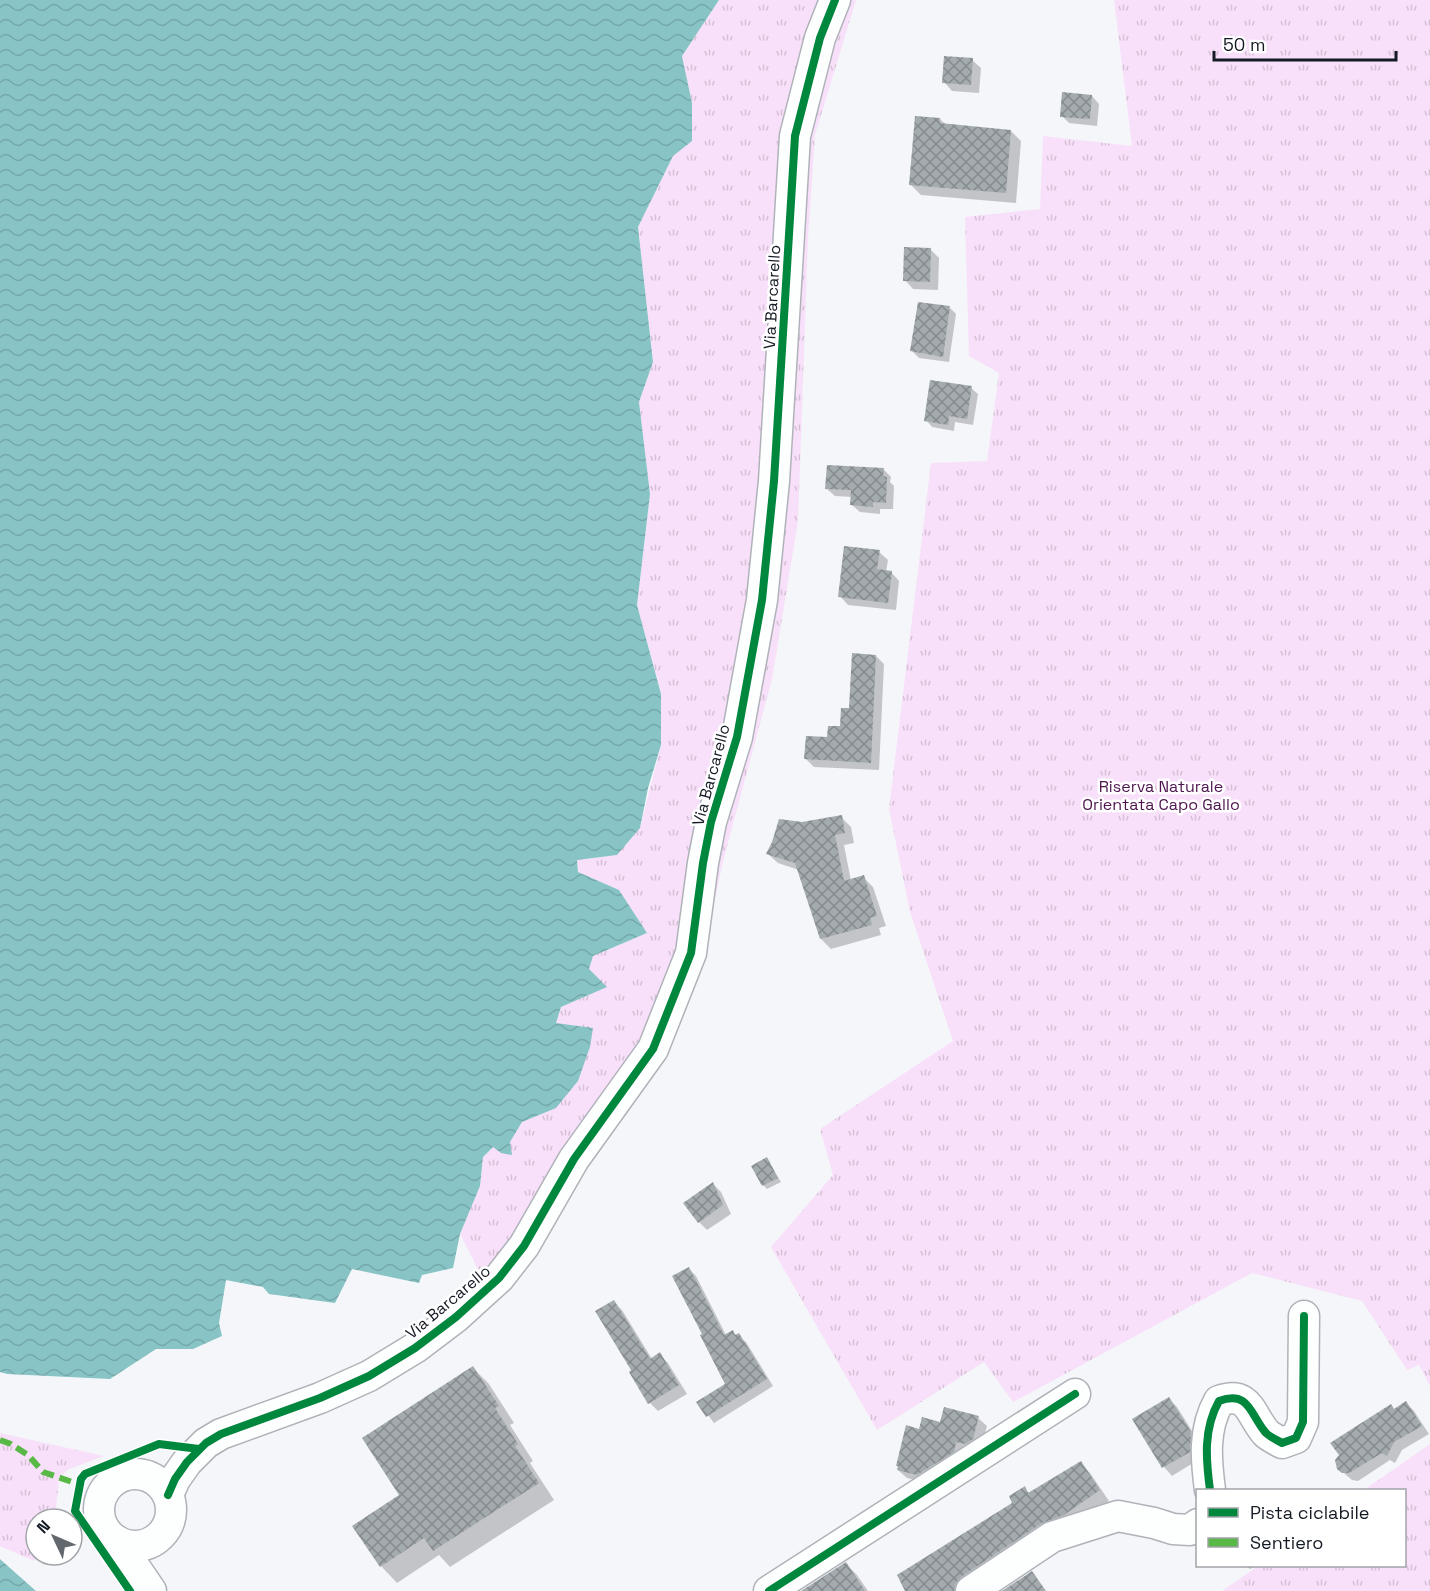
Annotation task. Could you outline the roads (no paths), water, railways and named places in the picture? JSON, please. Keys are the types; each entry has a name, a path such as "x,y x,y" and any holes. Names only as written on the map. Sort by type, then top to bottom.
{"street":[{"name":"Via Barcarello","path":"141,1474 162,1467 221,1434 320,1398 369,1376 416,1348 456,1317 499,1278 524,1246 574,1159 604,1115 629,1084 656,1040 691,953 711,822 737,737 762,600 775,470 795,136 820,39 835,0"},
{"path":"1210,1489 1206,1438 1212,1413 1218,1401 1228,1397 1238,1398 1249,1405 1266,1434 1282,1443 1296,1438 1303,1422 1304,1316"},
{"path":"769,1591 1076,1394"},
{"path":"168,1495 175,1479 202,1446"},
{"path":"129,1474 141,1474 152,1478 168,1495 171,1506 170,1518 165,1529 148,1546 145,1562 147,1579 152,1591 117,1541 105,1530 100,1519 99,1507 108,1486 118,1478 129,1474"},
{"path":"971,1591 1052,1537 1118,1516 1154,1522 1173,1529 1190,1530 1196,1525"},
{"path":"117,1541 135,1546 153,1541"}],"water":[{"path":"0,0 719,0 682,56 692,103 692,141 673,156 638,227 653,362 639,402 650,494 637,605 661,694 661,745 648,788 640,828 617,855 577,860 578,872 619,890 647,933 593,956 589,969 607,987 561,1007 556,1023 593,1028 590,1047 578,1081 556,1108 522,1122 510,1142 512,1155 501,1153 493,1147 483,1157 480,1186 460,1234 453,1268 422,1275 419,1283 352,1269 335,1303 269,1294 263,1287 226,1280 219,1323 222,1336 193,1349 156,1349 110,1379 0,1372"},
{"path":"1,1560 36,1591 0,1591"}],"park label":[{"name":"Riserva Naturale Orientata Capo Gallo","path":"1161,795"}]}
